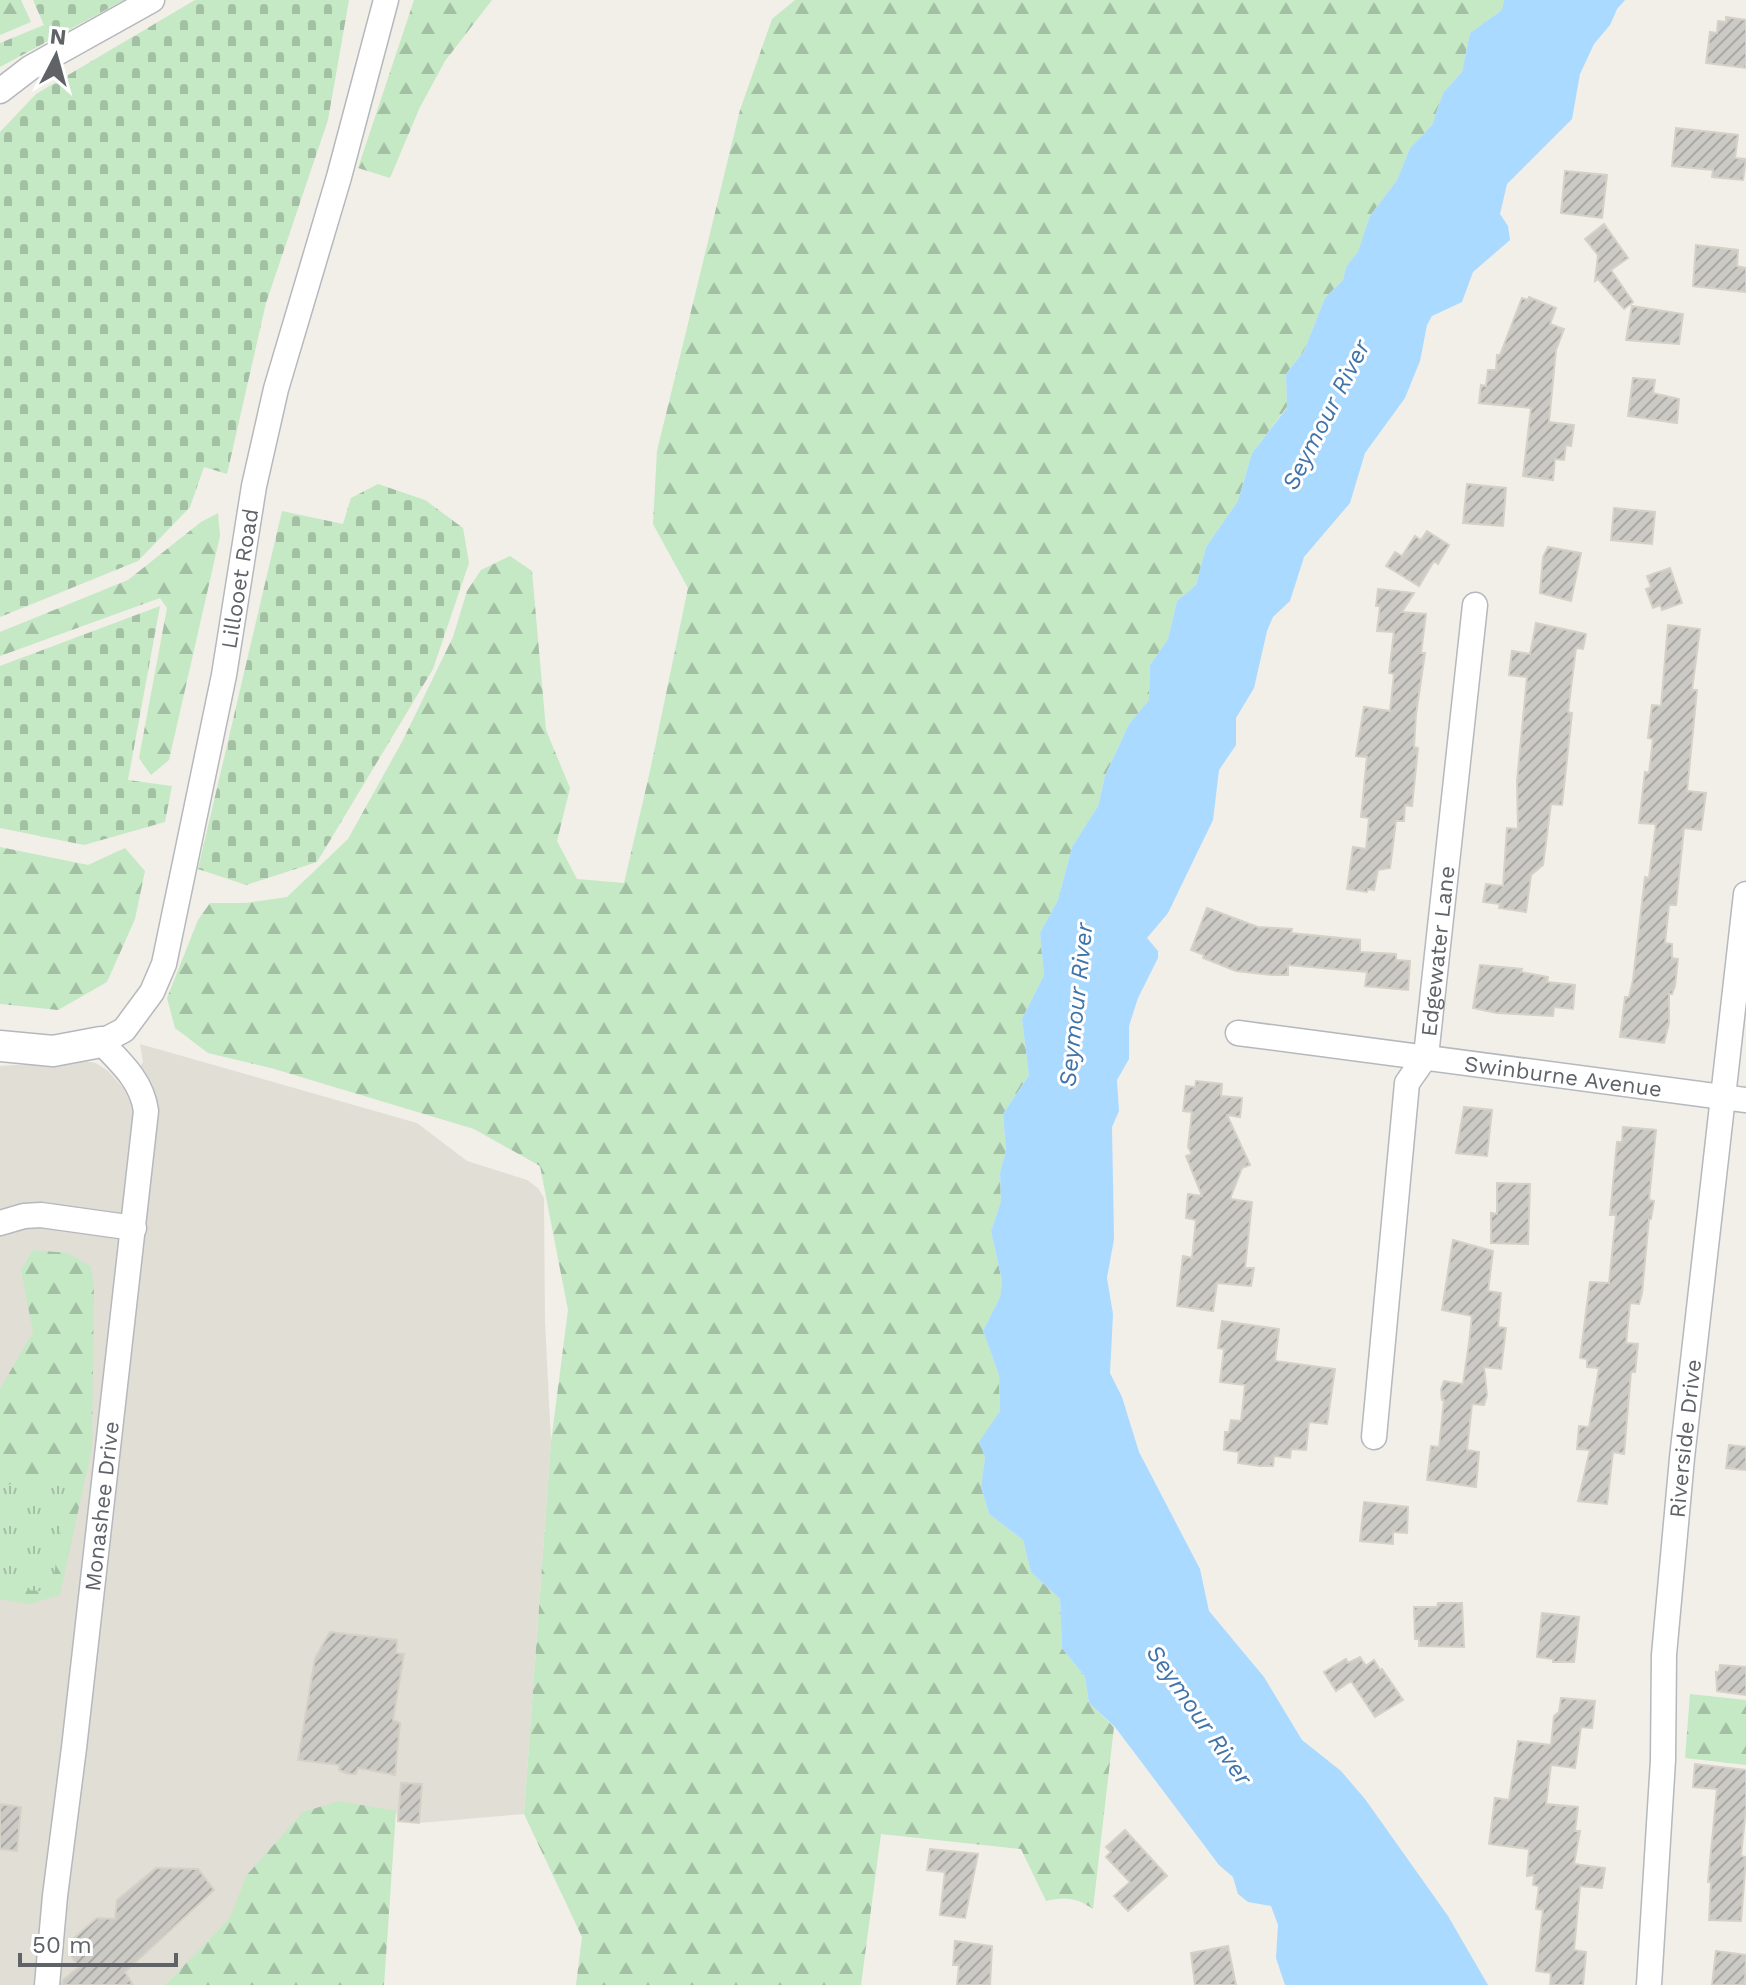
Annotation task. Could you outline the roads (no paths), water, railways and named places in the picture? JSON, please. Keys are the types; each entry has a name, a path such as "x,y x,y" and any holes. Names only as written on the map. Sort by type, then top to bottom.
{"street":[{"path":"0,91 30,68 152,0"},
{"name":"Lillooet Road","path":"0,1046 53,1051 101,1042 124,1030 152,992 164,964 224,675 254,486 276,389 339,177 386,0"},
{"name":"Edgewater Lane","path":"1374,1437 1407,1083 1426,1056 1475,605"},
{"name":"Riverside Drive","path":"1649,1985 1660,1822 1664,1655 1682,1458 1735,1099 1746,894"},
{"name":"Swinburne Avenue","path":"1238,1033 1735,1099"},
{"name":"Monashee Drive","path":"47,1985 146,1111 144,1096 125,1067 101,1042"},
{"path":"0,1223 41,1215 134,1228"}],"water":[{"name":"Seymour River","path":"1504,0 1625,0 1594,44 1580,74 1572,119 1507,184 1500,214 1508,226 1510,240 1473,272 1462,302 1432,316 1427,325 1420,361 1405,398 1365,453 1350,503 1304,557 1290,601 1273,617 1254,688 1236,718 1236,745 1219,770 1213,820 1168,913 1147,938 1158,951 1158,958 1138,998 1129,1026 1129,1059 1117,1080 1119,1111 1112,1127 1114,1239 1107,1278 1113,1314 1110,1373 1122,1397 1139,1452 1200,1569 1209,1611 1264,1677 1302,1740 1341,1771 1365,1799 1448,1916 1488,1985 1285,1985 1276,1958 1278,1925 1271,1906 1248,1902 1238,1894 1233,1877 1219,1865 1115,1727 1089,1703 1085,1677 1062,1648 1060,1599 1031,1572 1023,1540 989,1514 981,1487 985,1457 979,1442 1000,1411 999,1375 983,1331 1000,1297 1002,1281 991,1231 1001,1201 1000,1172 1006,1151 1003,1114 1029,1075 1022,1019 1044,975 1040,933 1058,900 1072,847 1098,806 1105,776 1129,724 1149,700 1150,665 1168,639 1177,601 1196,585 1206,547 1238,501 1252,453 1287,408 1286,374 1304,351 1325,298 1343,280 1346,267 1358,252 1370,216 1397,180 1410,148 1432,125 1443,93 1462,72 1470,33 1502,10"}]}
